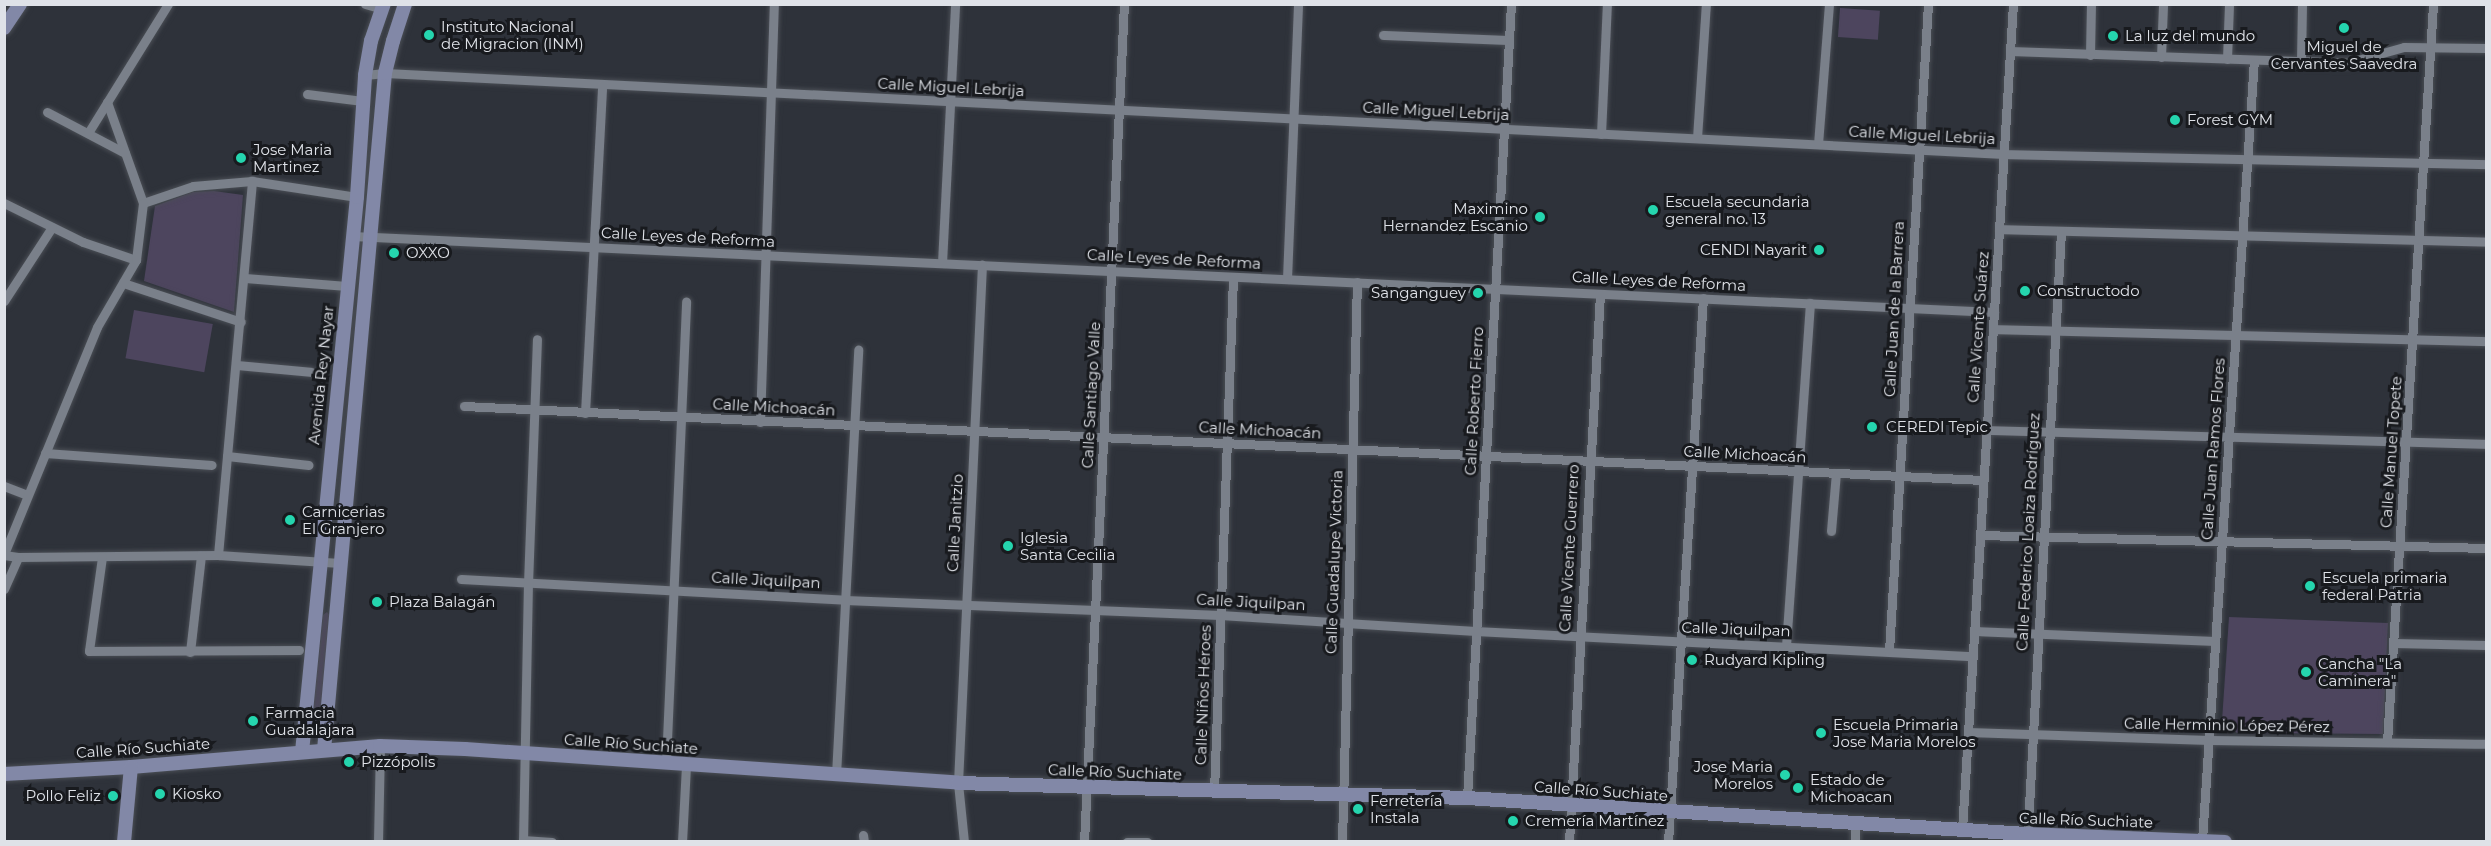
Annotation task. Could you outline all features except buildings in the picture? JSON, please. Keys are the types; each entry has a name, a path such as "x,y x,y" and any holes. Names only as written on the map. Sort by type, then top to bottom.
{"main road":[{"path":"4,27 20,4"},
{"path":"324,750 335,609 386,74 393,41 405,4"},
{"name":"Avenida Rey Nayar","path":"302,752 357,197 365,75 371,41 383,7"},
{"path":"315,608 335,609"},
{"name":"Calle Río Suchiate","path":"4,774 131,767 380,746 526,753 958,783 1467,798 1668,812 1855,821 2027,838 2225,842"},
{"path":"124,842 131,767"}],"street":[{"path":"88,133 168,4"},
{"path":"365,4 383,7"},
{"path":"760,422 774,4"},
{"path":"942,263 954,4"},
{"name":"Calle Santiago Valle","path":"1084,842 1089,787 1124,4"},
{"path":"1287,279 1298,4"},
{"name":"Calle Roberto Fierro","path":"1467,798 1511,4"},
{"path":"1601,134 1607,4"},
{"path":"1697,138 1706,4"},
{"path":"1818,144 1829,4"},
{"name":"Calle Juan de la Barrera","path":"1889,651 1928,4"},
{"name":"Calle Vicente Suárez","path":"1962,830 2013,4"},
{"path":"2090,55 2091,4"},
{"path":"2162,57 2163,4"},
{"path":"2227,59 2229,4"},
{"path":"2301,61 2302,4"},
{"name":"Calle Manuel Topete","path":"2387,742 2425,163 2433,4"},
{"path":"1383,35 1509,40"},
{"path":"2010,51 2347,63 2404,47 2487,48"},
{"name":"Calle Juan Ramos Flores","path":"2200,841 2209,740 2254,60"},
{"name":"Calle Miguel Lebrija","path":"365,75 602,84 2004,154 2487,164"},
{"path":"585,413 602,84"},
{"path":"307,94 363,101"},
{"path":"107,102 143,203 136,260 97,327 4,554 18,558 218,555 340,563"},
{"path":"46,112 125,153"},
{"path":"218,555 241,322 252,181"},
{"path":"143,203 193,186 252,181 357,197"},
{"path":"4,203 21,209 51,227 136,260"},
{"path":"4,301 51,227"},
{"path":"1999,229 2487,242"},
{"name":"Calle Federico Loaiza Rodríguez","path":"2027,838 2061,231"},
{"name":"Calle Leyes de Reforma","path":"352,236 1994,312"},
{"name":"Calle Janitzio","path":"964,842 958,783 982,265"},
{"name":"Calle Niños Héroes","path":"1214,791 1233,277"},
{"path":"244,278 347,286"},
{"name":"Calle Guadalupe Victoria","path":"1342,842 1357,282"},
{"path":"123,283 241,322"},
{"name":"Calle Vicente Guerrero","path":"1569,842 1569,804 1600,294"},
{"path":"1668,842 1668,812 1703,298"},
{"path":"666,764 686,301"},
{"path":"1786,645 1810,303"},
{"path":"1993,329 2487,341"},
{"path":"537,339 528,584 523,841 552,842"},
{"path":"836,775 858,350"},
{"path":"236,365 311,372"},
{"name":"Calle Michoacán","path":"464,406 1983,480"},
{"path":"1987,430 2487,444"},
{"path":"45,453 212,465"},
{"path":"227,456 309,465"},
{"path":"1831,531 1836,473"},
{"path":"4,486 27,495"},
{"path":"1980,535 2487,548"},
{"path":"190,652 201,556"},
{"path":"102,557 89,651 299,650"},
{"path":"4,589 18,558"},
{"name":"Calle Jiquilpan","path":"461,579 845,600 1220,615 1475,632 1681,643 1786,645 1972,656"},
{"path":"1974,631 2215,641"},
{"path":"2394,643 2487,645"},
{"name":"Calle Herminio López Pérez","path":"1968,732 2209,740 2487,744"},
{"path":"378,842 380,746"},
{"path":"682,842 686,765"},
{"path":"1855,821 1855,842"},
{"path":"1127,842 1147,842"}],"shaded area":[{"path":"1840,8 1880,11 1878,40 1838,37"},
{"path":"214,191 243,195 234,312 144,281 155,206 193,192"},
{"path":"134,310 213,324 204,372 125,358"},
{"path":"327,612 330,616 318,735 315,736 311,732 323,615"},
{"name":"Cancha \"La Caminera\"","path":"2229,617 2388,623 2383,734 2237,733 2222,721"}],"place":[{"name":"Miguel de Cervantes Saavedra","path":"2344,28"},
{"name":"Instituto Nacional de Migracion (INM)","path":"429,35"},
{"name":"La luz del mundo","path":"2113,36"},
{"name":"Forest GYM","path":"2175,120"},
{"name":"Jose Maria Martinez","path":"241,158"},
{"name":"Escuela secundaria general no. 13","path":"1653,210"},
{"name":"Maximino Hernandez Escanio","path":"1540,217"},
{"name":"CENDI Nayarit","path":"1819,250"},
{"name":"OXXO","path":"394,253"},
{"name":"Constructodo","path":"2025,291"},
{"name":"Sanganguey","path":"1478,293"},
{"name":"CEREDI Tepic","path":"1872,427"},
{"name":"Carnicerias El Granjero","path":"290,520"},
{"name":"Iglesia Santa Cecilia","path":"1008,546"},
{"name":"Escuela primaria federal Patria","path":"2310,586"},
{"name":"Plaza Balagán","path":"377,602"},
{"name":"Rudyard Kipling","path":"1692,660"},
{"name":"Cancha \"La Caminera\"","path":"2306,672"},
{"name":"Farmacia Guadalajara","path":"253,721"},
{"name":"Escuela Primaria Jose Maria Morelos","path":"1821,733"},
{"name":"Pizzópolis","path":"349,762"},
{"name":"Jose Maria Morelos","path":"1785,775"},
{"name":"Estado de Michoacan","path":"1798,788"},
{"name":"Kiosko","path":"160,794"},
{"name":"Pollo Feliz","path":"113,796"},
{"name":"Ferretería Instala","path":"1358,809"},
{"name":"Cremería Martínez","path":"1513,821"}]}
